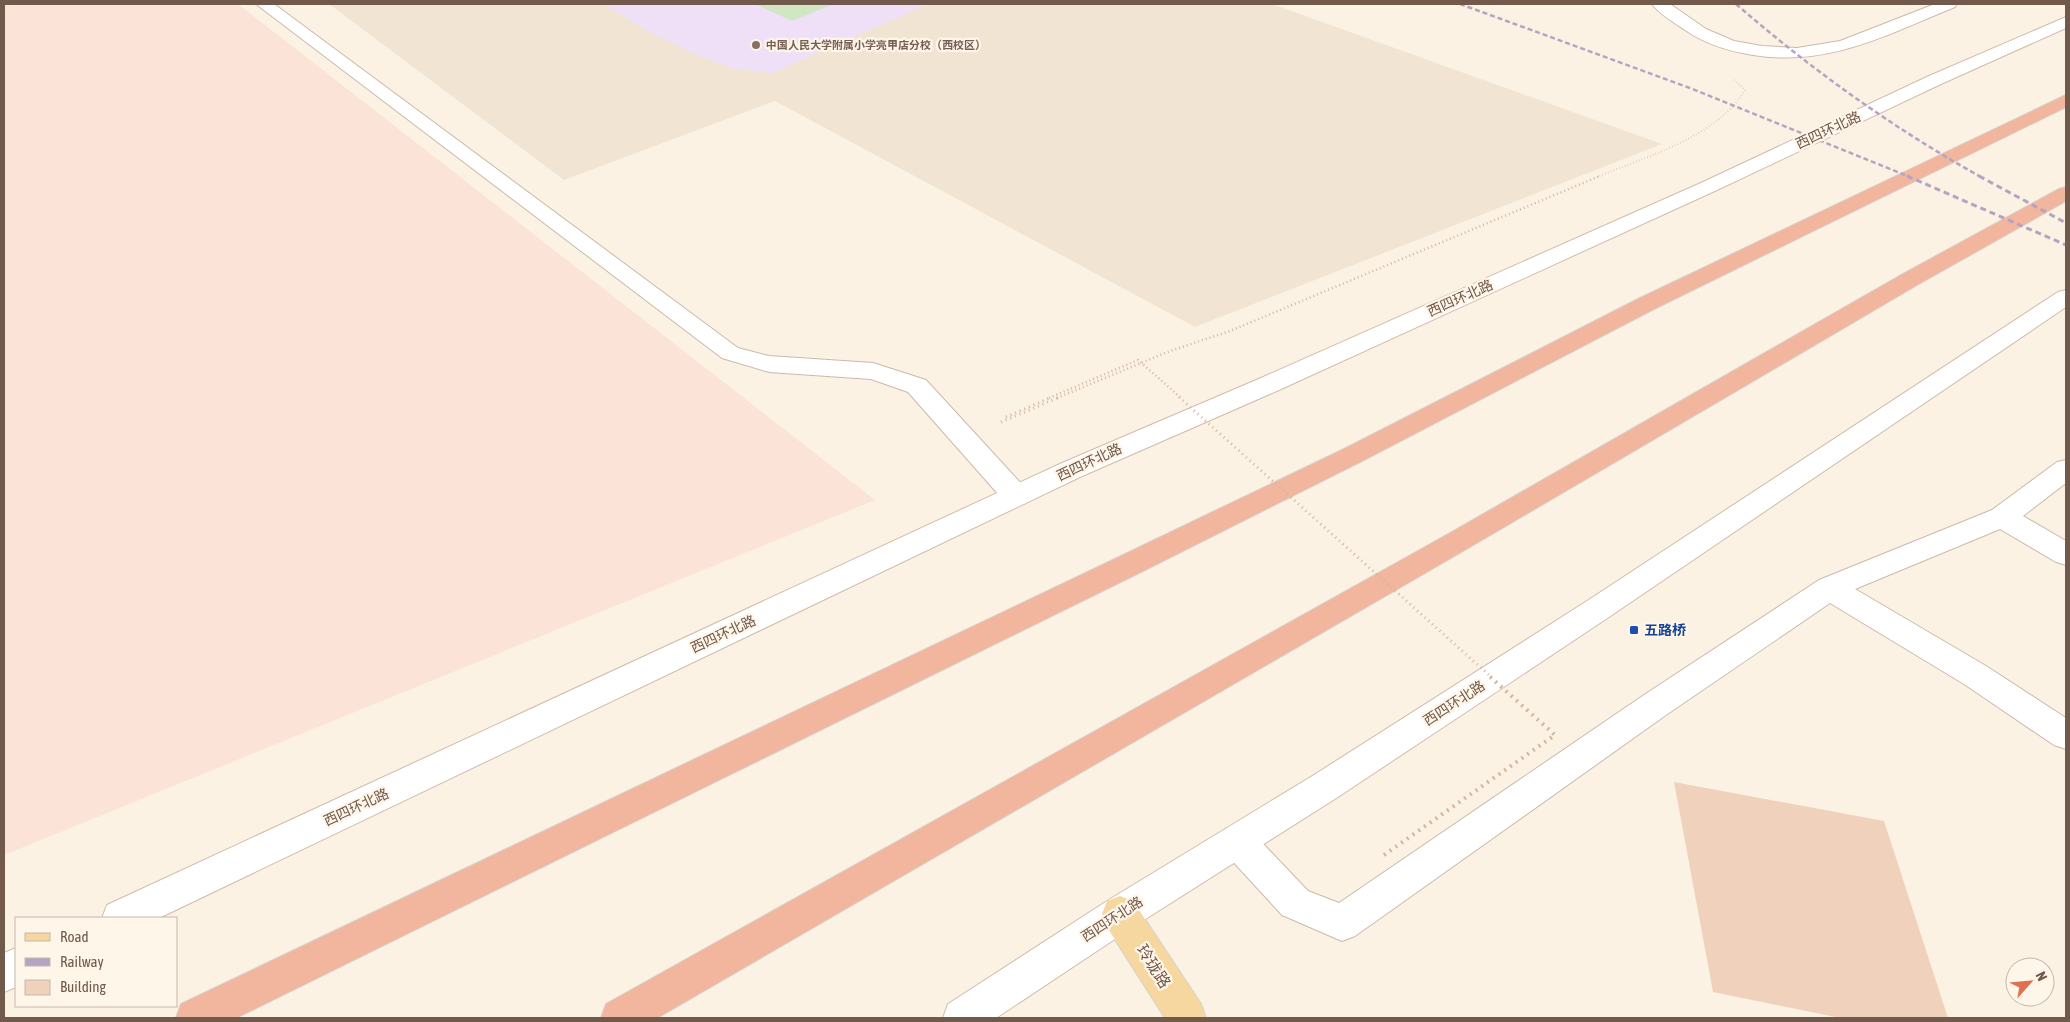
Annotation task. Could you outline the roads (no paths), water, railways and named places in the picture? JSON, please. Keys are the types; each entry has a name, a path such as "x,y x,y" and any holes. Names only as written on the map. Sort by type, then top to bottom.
{"highway":[{"path":"195,1018 1355,454 1646,304 2066,100"},
{"path":"620,1018 2066,193"}],"main road":[{"name":"玲珑路","path":"1120,914 1187,1018"}],"street":[{"path":"264,4 730,353 769,364 873,371 917,386 1016,496"},
{"path":"1660,4 1712,39 1743,50 1814,51 1845,45 1949,4"},
{"name":"西四环北路","path":"122,917 1144,437 1270,384 1701,190 1935,80 2066,22"},
{"name":"西四环北路","path":"962,1018 1120,914 1326,786 1598,609 2066,297"},
{"path":"1237,841 1294,903 1342,923 1654,705 1830,588 2002,517 2066,469"},
{"path":"2002,517 2066,554"},
{"path":"1830,588 1975,674 2066,735"}],"railway":[{"path":"1460,4 1690,88 1910,177"},
{"path":"1736,4 1794,52 1854,97 1916,139 1981,177"},
{"path":"1907,176 2066,245"},
{"path":"1979,176 2066,223"}],"place":[{"name":"中国人民大学附属小学亮甲店分校（西校区）","path":"756,45"},
{"name":"五路桥","path":"1634,630"}]}
